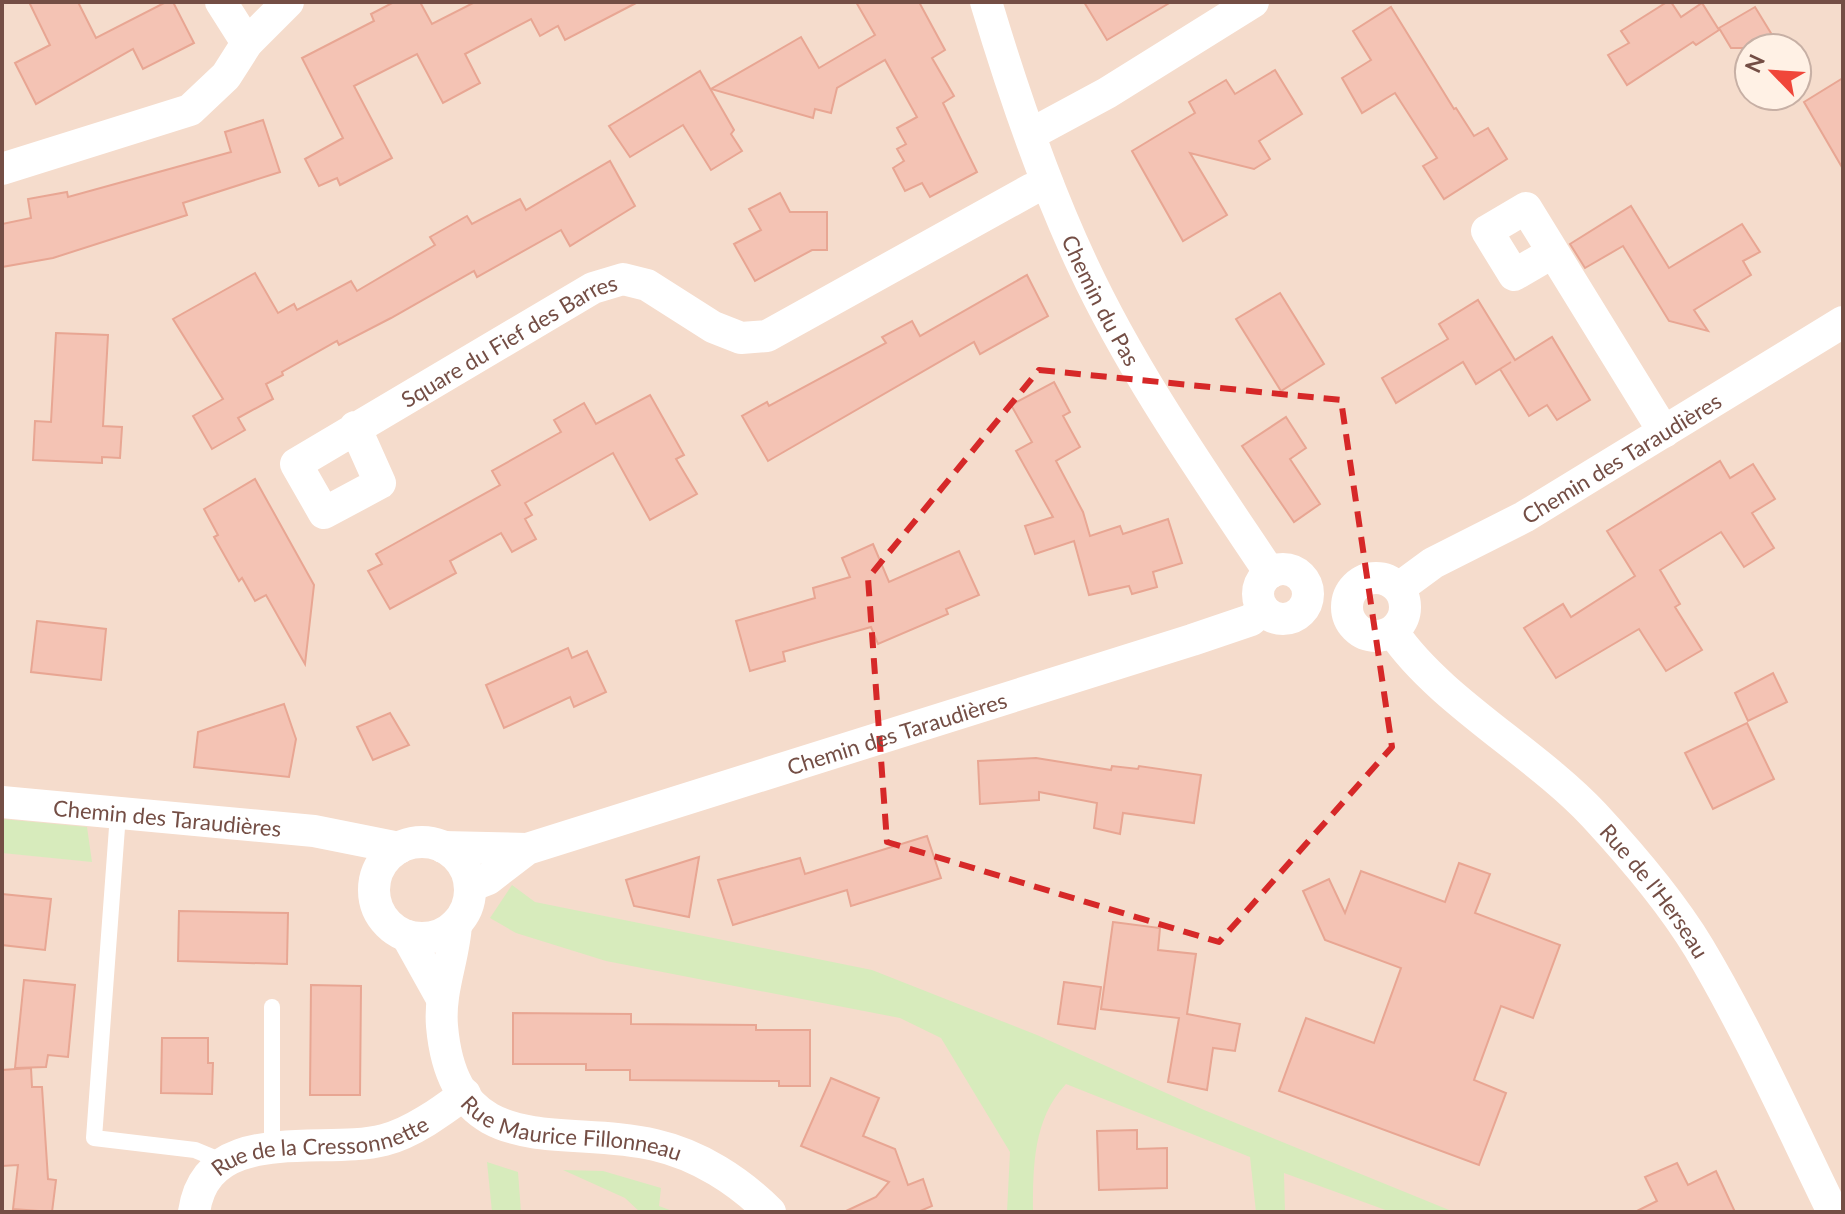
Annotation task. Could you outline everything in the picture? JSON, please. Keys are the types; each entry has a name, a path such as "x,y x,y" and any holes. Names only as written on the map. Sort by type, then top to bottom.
{"street":[{"path":"221,2 247,43"},
{"path":"2,169 190,110 226,76 247,43 288,2"},
{"name":"Chemin du Pas","path":"986,2 1048,185 1084,268 1157,402 1270,573"},
{"path":"1031,134 1107,93 1253,2"},
{"name":"Square du Fief des Barres","path":"355,427 593,288 623,279 647,285 713,327 741,338 767,336 1032,189 1048,185"},
{"path":"1552,253 1664,432"},
{"name":"Chemin des Taraudières","path":"1399,588 1433,563 1524,517 1843,322"},
{"path":"1349,618 1348,598 1361,583 1377,578 1399,588 1406,606 1405,616 1393,632 1367,635 1349,618 1303,594 1292,571 1270,573 1258,594 1263,609 1283,619 1303,594 1339,577 1361,583"},
{"name":"Chemin des Taraudières","path":"443,847 527,849 1192,640 1251,620 1263,609"},
{"name":"Rue de l'Herseau","path":"1393,632 1428,673 1551,773 1592,813 1671,907 1728,1001 1833,1212"},
{"name":"Chemin des Taraudières","path":"2,802 332,835 399,848"},
{"path":"332,835 375,881"},
{"path":"421,842 443,847 461,863 470,886 467,906 456,924 431,937 407,936 381,914 374,893 375,881 383,862 399,848 421,842"},
{"name":"Chemin des Taraudières","path":"470,886 488,879 527,849"},
{"name":"Rue Maurice Fillonneau","path":"456,924 455,948 441,997 448,1062 465,1094 501,1123 534,1135 625,1139 691,1157 728,1177 770,1212"},
{"name":"Rue Maurice Fillonneau","path":"407,936 441,997"},
{"name":"Rue de la Cressonnette","path":"194,1212 196,1198 206,1181 224,1162 254,1149 368,1144 389,1139 465,1094"}],"lane":[{"path":"118,814 94,1138 195,1150 224,1162"},
{"path":"272,1007 272,1147"}],"highlighted area":[{"path":"1039,370 1341,400 1392,747 1219,942 887,842 868,578"}],"shaded area":[{"path":"2,2 1843,2 1843,1212 2,1212"}],"green space":[{"path":"2,819 87,827 92,862 2,853"},
{"path":"512,885 535,902 872,970 1037,1035 1204,1110 1454,1212 1391,1212 1284,1173 1285,1212 1256,1212 1250,1157 1066,1084 1047,1112 1041,1128 1035,1161 1033,1212 1007,1212 1010,1152 941,1038 900,1018 606,961 516,933 490,918"},
{"path":"487,1162 518,1172 521,1212 492,1212"},
{"path":"563,1170 603,1171 661,1188 659,1206 675,1212 640,1212 625,1198"}],"building":[{"path":"29,2 78,2 96,38 166,2 173,2 194,43 143,69 133,49 36,104 15,63 50,45"},
{"path":"394,2 420,2 432,24 475,2 638,2 565,40 558,26 540,36 531,19 465,54 480,83 443,103 417,54 354,86 392,158 340,185 337,178 319,186 305,159 343,138 302,58 374,21 371,14"},
{"path":"856,2 919,2 945,50 932,58 954,96 943,103 977,172 930,197 922,183 905,191 893,168 904,161 897,149 906,144 897,128 917,117 885,60 837,88 831,113 815,109 813,118 711,89 801,37 819,68 875,35"},
{"path":"1084,2 1171,2 1107,40"},
{"path":"1671,2 1681,17 1702,3 1719,30 1696,45 1693,42 1627,85 1608,55 1629,43 1621,31"},
{"path":"1391,7 1474,136 1488,128 1507,159 1444,199 1423,166 1437,158 1395,93 1362,113 1342,78 1371,60 1353,31"},
{"path":"1755,7 1770,32 1733,32 1731,48 1719,28"},
{"path":"1275,70 1302,114 1259,141 1270,159 1254,169 1190,153 1227,215 1183,241 1132,151 1195,113 1189,102 1226,80 1235,94"},
{"path":"700,71 734,130 731,134 742,151 711,170 683,125 630,157 609,126"},
{"path":"1843,78 1843,169 1810,112 1813,112 1813,96"},
{"path":"263,120 280,172 183,203 187,215 53,258 2,267 2,224 31,218 28,199 67,192 68,197 231,152 225,132"},
{"path":"610,161 635,206 570,246 561,230 477,277 474,271 391,318 339,345 337,341 282,372 283,375 266,384 273,399 238,418 245,430 212,449 193,416 223,399 173,319 255,273 278,313 294,304 297,310 351,281 357,291 435,245 430,237 467,216 472,224 520,199 526,210"},
{"path":"780,193 790,212 827,212 827,250 812,250 755,281 734,244 761,230 749,209"},
{"path":"1631,206 1669,268 1742,224 1760,252 1743,261 1751,275 1694,310 1708,331 1669,321 1623,246 1585,268 1570,244"},
{"path":"1027,275 1048,316 980,354 974,342 768,461 742,416 767,402 769,406 886,343 882,337 912,321 920,336"},
{"path":"1280,293 1324,364 1281,391 1236,319"},
{"path":"1478,300 1515,360 1552,337 1590,400 1557,420 1547,405 1529,416 1500,369 1511,362 1476,384 1463,362 1396,403 1382,378 1448,339 1439,324"},
{"path":"56,333 108,335 103,426 122,427 120,458 102,457 102,463 33,460 35,421 51,422"},
{"path":"1054,382 1070,412 1063,416 1080,447 1056,461 1083,512 1090,536 1120,526 1123,534 1168,519 1182,563 1153,572 1157,587 1132,594 1129,586 1089,595 1074,541 1035,554 1025,526 1053,517 1016,451 1032,442 1011,405"},
{"path":"650,395 684,455 676,459 697,494 650,520 613,453 525,503 532,515 525,519 536,539 512,552 501,533 450,561 456,573 390,609 368,571 382,564 376,554 500,485 492,471 561,432 554,420 584,403 596,424"},
{"path":"1286,417 1306,448 1290,459 1320,504 1294,522 1242,446"},
{"path":"1720,461 1730,478 1753,464 1775,499 1752,513 1774,548 1744,567 1721,532 1660,570 1680,604 1675,607 1702,650 1666,671 1639,629 1556,678 1524,628 1563,604 1571,617 1635,576 1607,531"},
{"path":"255,479 314,585 305,664 266,595 255,601 242,578 239,581 214,537 218,535 204,509"},
{"path":"873,544 889,582 959,551 979,595 946,609 948,614 878,644 871,627 783,652 785,661 750,671 736,621 815,598 813,588 850,577 842,558"},
{"path":"37,621 106,629 101,680 31,672"},
{"path":"568,648 572,658 587,651 606,692 574,707 570,697 504,728 486,685"},
{"path":"1773,673 1787,702 1748,721 1735,693"},
{"path":"284,704 296,739 289,777 194,767 198,732"},
{"path":"390,713 409,745 373,760 357,727"},
{"path":"1747,723 1774,779 1713,809 1685,753"},
{"path":"1036,758 1111,770 1112,766 1138,769 1139,766 1201,775 1194,823 1123,813 1120,834 1094,828 1097,803 1039,792 1039,800 980,804 978,761"},
{"path":"927,836 941,878 851,906 847,890 733,925 718,880 800,858 805,874"},
{"path":"699,857 689,917 634,906 626,880"},
{"path":"1459,863 1490,874 1475,913 1560,945 1533,1018 1501,1006 1474,1080 1506,1093 1479,1165 1279,1091 1306,1018 1374,1043 1401,968 1325,940 1303,891 1329,879 1345,913 1361,871 1445,902"},
{"path":"2,894 51,899 45,950 2,945"},
{"path":"179,911 288,913 287,964 178,961"},
{"path":"1113,922 1160,928 1158,950 1196,954 1187,1014 1240,1024 1235,1051 1213,1048 1207,1090 1168,1082 1179,1018 1101,1009"},
{"path":"24,980 75,985 68,1057 48,1055 46,1067 15,1068"},
{"path":"1064,982 1101,987 1095,1029 1058,1024"},
{"path":"311,985 361,986 360,1095 310,1095"},
{"path":"513,1013 631,1014 631,1024 756,1025 756,1030 810,1030 810,1086 779,1086 779,1081 630,1080 630,1070 586,1070 586,1064 513,1064"},
{"path":"162,1038 208,1038 208,1063 213,1063 212,1094 161,1093"},
{"path":"31,1068 32,1087 42,1087 48,1179 56,1180 52,1212 13,1209 18,1165 2,1166 2,1070"},
{"path":"831,1078 879,1098 863,1136 895,1149 908,1185 923,1179 932,1206 918,1212 844,1212 876,1197 889,1182 801,1146"},
{"path":"1137,1130 1137,1149 1167,1148 1167,1188 1099,1190 1097,1131"},
{"path":"1677,1163 1688,1185 1716,1171 1735,1212 1635,1212 1657,1201 1645,1177"}]}
